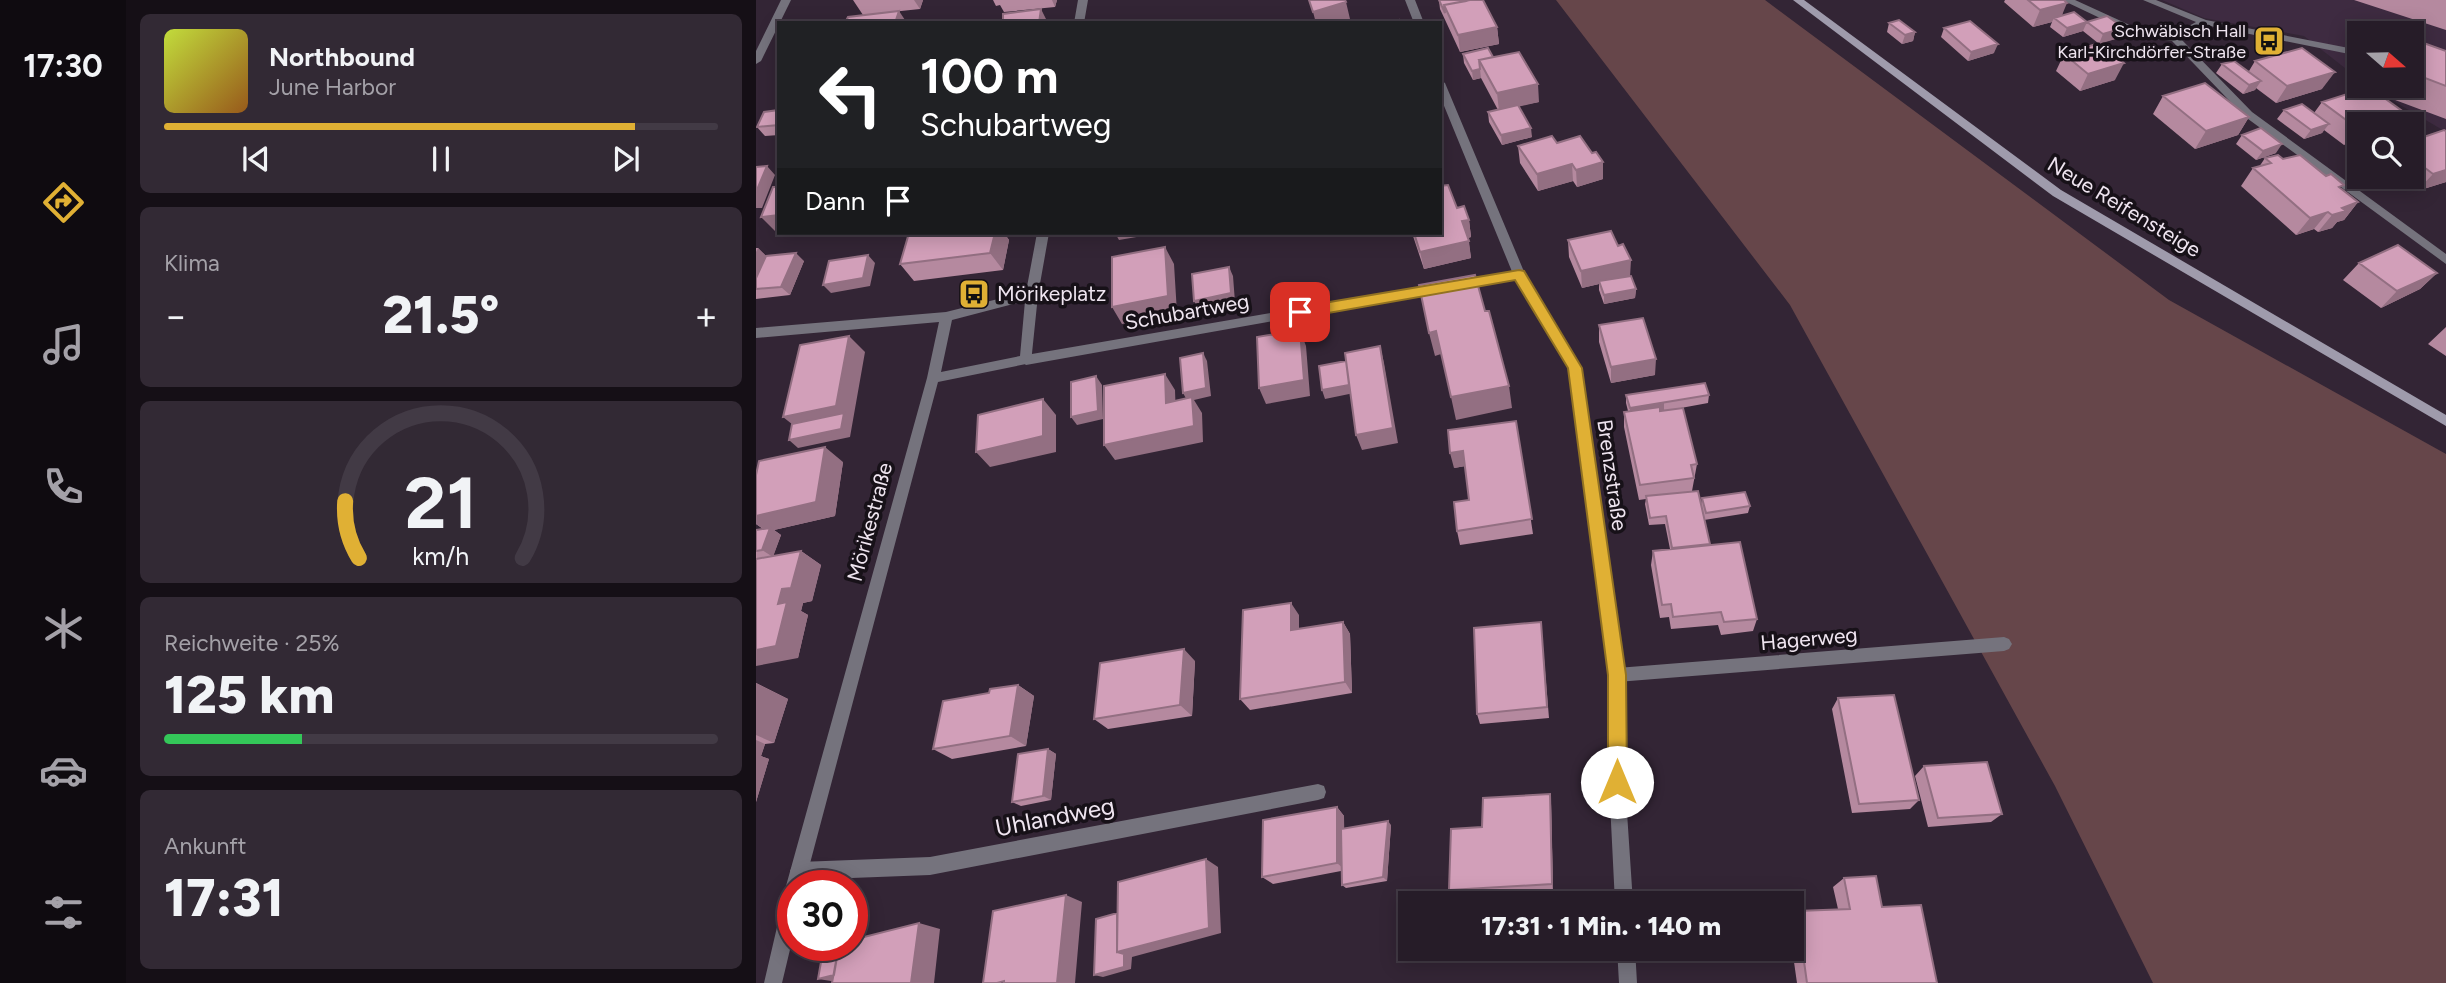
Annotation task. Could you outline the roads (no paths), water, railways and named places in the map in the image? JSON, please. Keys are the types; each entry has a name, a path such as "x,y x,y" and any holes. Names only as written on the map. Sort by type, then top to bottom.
{"main road":[{"name":"Neue Reifensteige","path":"1798,0 2057,193 2446,421"}],"street":[{"path":"756,61 786,0"},
{"path":"1079,21 1083,0"},
{"path":"1410,0 1418,21"},
{"path":"2067,0 2143,35 2175,38 2204,22"},
{"path":"2148,0 2204,22 2347,50"},
{"path":"2175,38 2248,114 2446,260"},
{"name":"Brenzstraße","path":"1442,88 1519,274 1575,368 1617,675 1617,782 1623,891"},
{"path":"1026,360 1032,295 1043,235"},
{"name":"Schubartweg","path":"933,378 1519,274"},
{"path":"756,333 946,317 1032,295"},
{"name":"Mörikestraße","path":"799,870 933,378 946,317"},
{"name":"Hagerweg","path":"1617,675 2004,644"},
{"name":"Uhlandweg","path":"868,872 930,866 1318,792"},
{"path":"773,983 778,961"},
{"path":"1627,961 1628,983"}],"place":[{"name":"Schwäbisch Hall Karl-Kirchdörfer-Straße","path":"2269,41"},
{"name":"Mörikeplatz","path":"974,294"}]}
